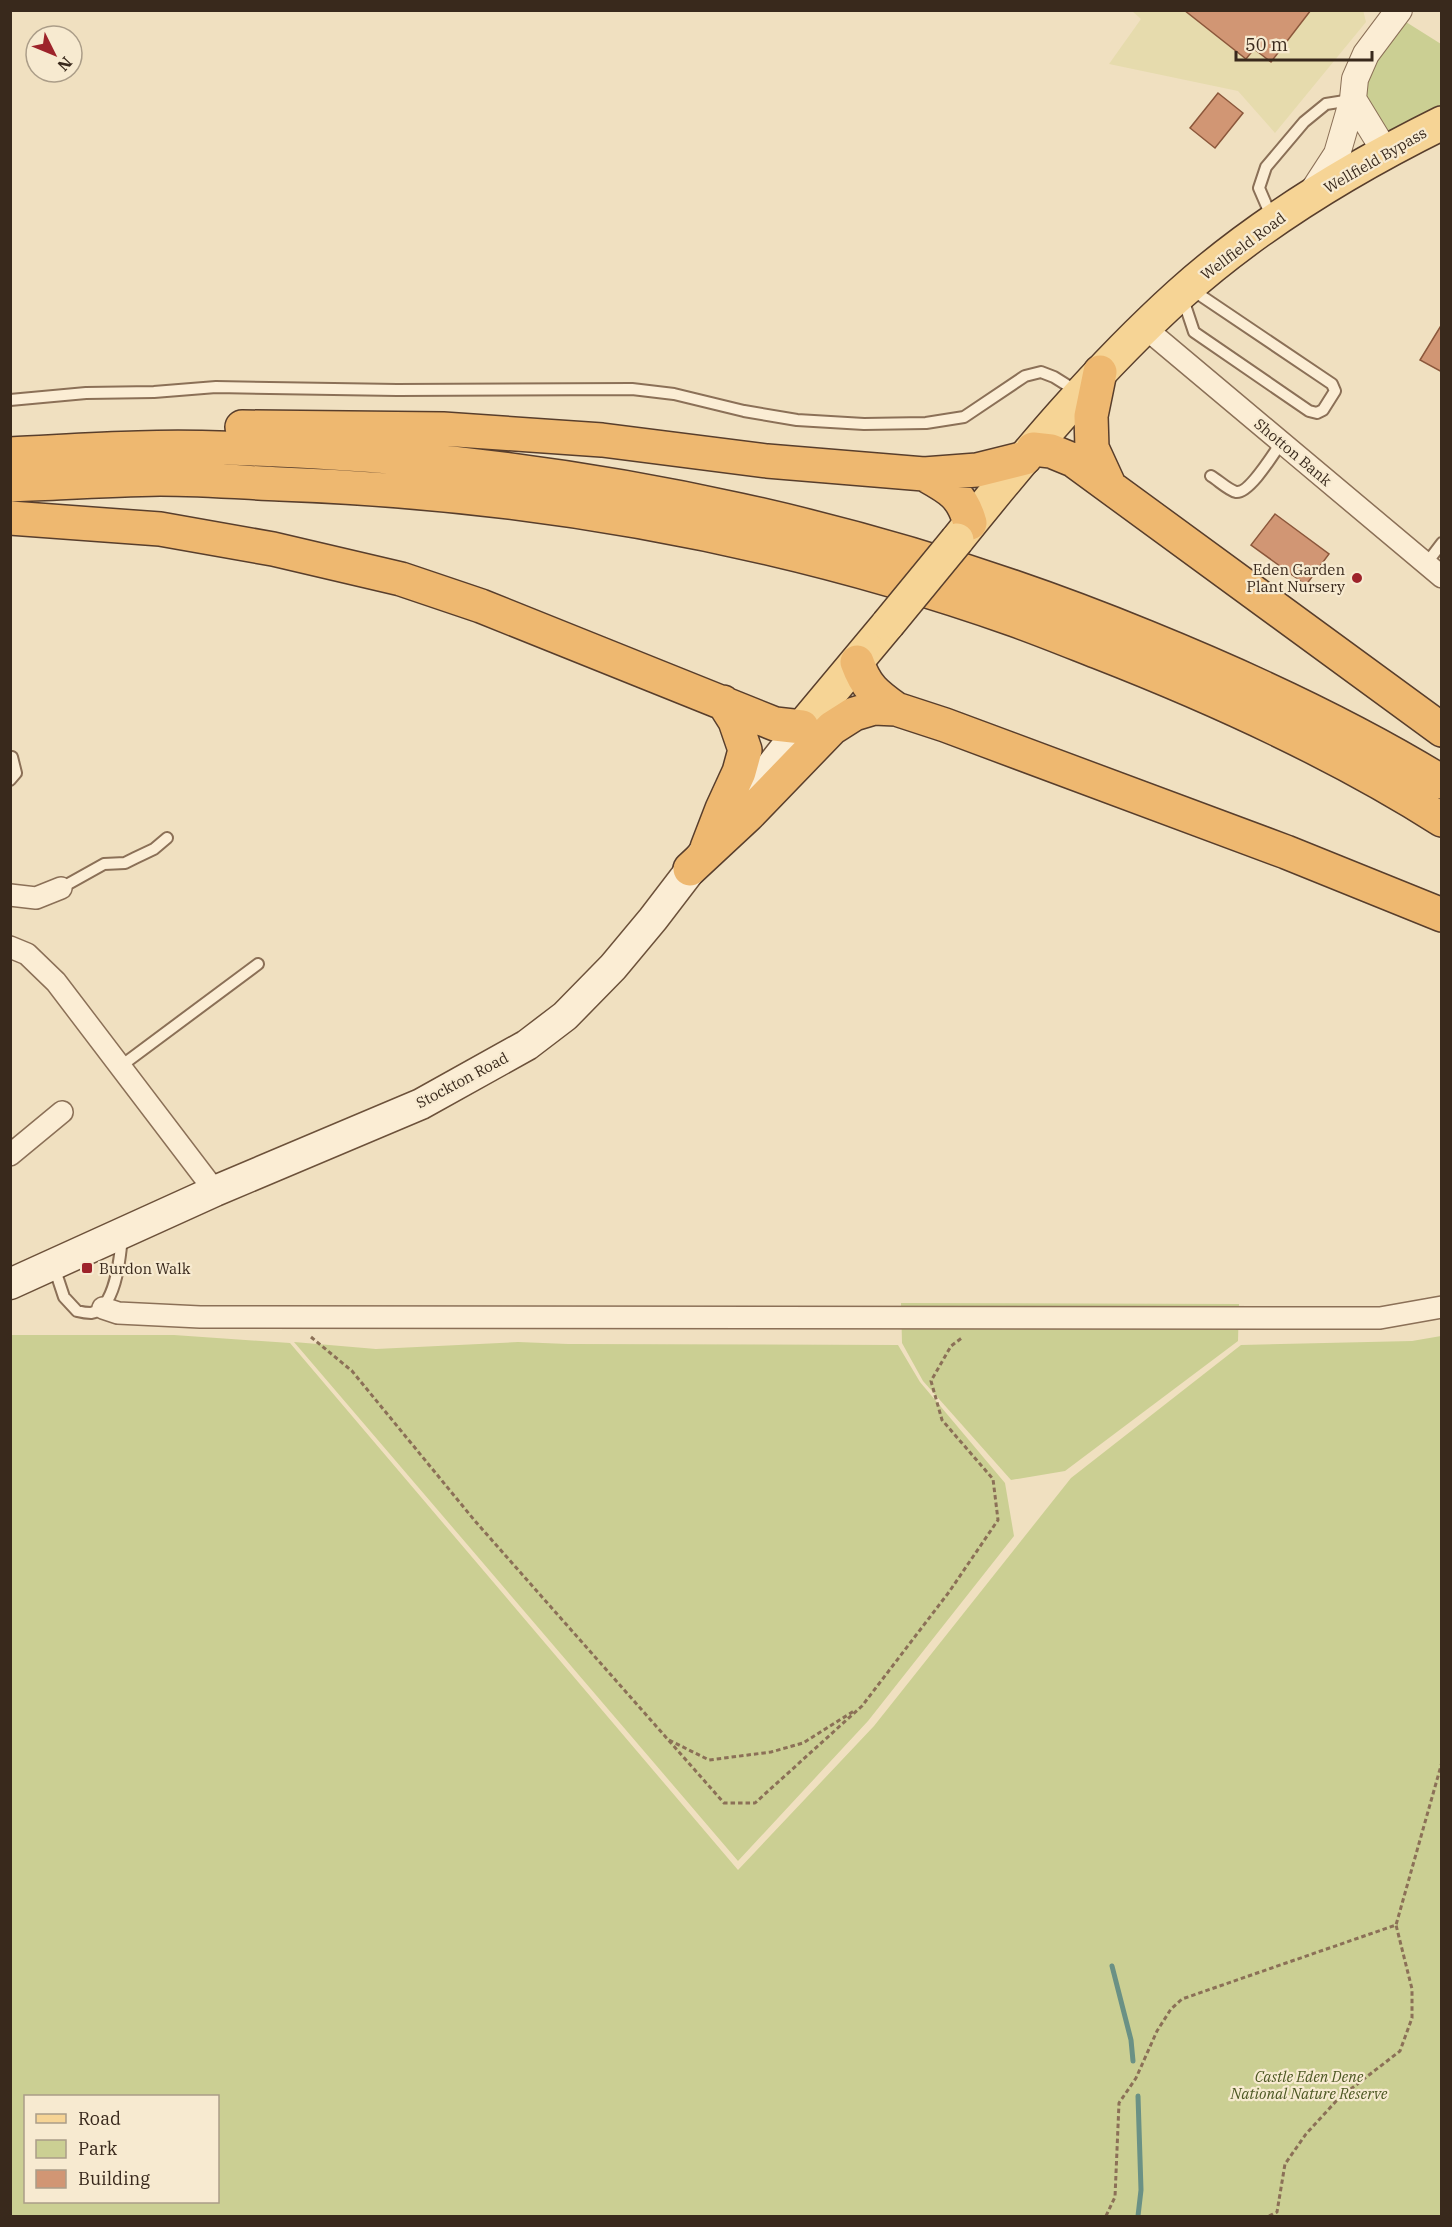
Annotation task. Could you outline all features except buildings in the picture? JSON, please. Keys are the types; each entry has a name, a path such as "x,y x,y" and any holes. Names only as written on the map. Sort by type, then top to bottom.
{"highway":[{"path":"1090,383 1092,448 1109,485"},
{"path":"10,448 54,437 215,427 443,429 602,440 767,461 924,474 977,470 1029,454 1051,451 1073,460 1109,485 1442,730"},
{"path":"10,454 140,448 263,450 400,457 515,469 636,488 759,513 877,544 1006,583 1103,619 1200,659 1323,717 1442,782"},
{"path":"924,474 947,487 961,499 963,532"},
{"path":"10,485 163,479 356,487 511,502 627,519 731,540 877,576 1004,616 1167,679 1297,740 1410,800 1442,820"},
{"path":"10,518 160,530 273,549 401,579 481,606 776,724 802,727"},
{"path":"857,662 864,680 874,694 896,709"},
{"path":"699,858 739,772 745,750 735,721 723,702"},
{"path":"699,858 748,815 832,728 854,714 874,708 896,709 945,725 1286,852 1442,915"}],"main road":[{"name":"Wellfield Bypass","path":"1308,198 1442,123"},
{"name":"Wellfield Road","path":"802,727 1090,383 1144,327 1185,290 1274,221 1308,198"},
{"name":"Stockton Road","path":"10,1284 215,1191 421,1104 527,1044 565,1016 613,967 802,727"}],"street":[{"name":"Wellfield Road","path":"1308,198 1337,154 1353,99 1355,79 1366,54 1399,10"},
{"path":"1353,99 1386,153"},
{"name":"Shotton Bank","path":"1144,327 1434,570"},
{"path":"10,895 36,898 62,888"},
{"path":"10,947 27,954 56,982 215,1191"},
{"path":"10,1155 62,1112"},
{"path":"103,1308 117,1313 200,1317 1380,1318 1442,1307"}],"lane":[{"path":"1274,221 1259,188 1266,167 1304,122 1326,104 1353,99"},
{"path":"1185,290 1332,384 1335,391 1323,410 1317,413 1309,411 1194,332 1185,290"},
{"path":"10,400 86,393 154,392 216,387 397,390 632,389 674,394 744,411 797,420 864,424 926,423 964,417 1025,376 1041,372 1054,377 1090,383"},
{"path":"1211,476 1236,492 1243,491 1251,485 1281,443"},
{"path":"1434,570 1442,543"},
{"path":"10,780 16,773 12,757"},
{"path":"62,888 104,864 125,863 154,849 167,838"},
{"path":"121,1066 258,964"},
{"path":"53,1264 64,1298 77,1311 91,1313 103,1308 109,1298 119,1261 122,1233"}],"path":[{"path":"287,1317 352,1371 475,1521 724,1803 755,1803 862,1706 949,1592 998,1520 993,1479 942,1420 931,1381 951,1346 988,1317"},
{"path":"668,1739 709,1760 771,1752 803,1743 862,1706"},
{"path":"1269,2217 1277,2212 1285,2164 1306,2134 1338,2099 1400,2051 1412,2018 1412,1989 1396,1925 1442,1762"},
{"path":"1106,2217 1115,2196 1119,2103 1136,2078 1157,2031 1171,2009 1182,1999 1396,1925"}],"shaded area":[{"path":"1363,10 1366,22 1275,133 1238,91 1109,64 1141,19 1132,11"}],"green space":[{"path":"1406,22 1441,44 1441,109 1393,131 1384,129 1370,112 1365,94 1366,83 1376,60"},
{"path":"901,1303 1239,1304 1238,1341 1065,1471 1011,1480 923,1381 902,1343"},
{"name":"Castle Eden Dene National Nature Reserve","path":"11,1335 174,1335 290,1343 738,1870 874,1726 1071,1478 1241,1345 1412,1341 1441,1336 1441,2216 11,2216"},
{"path":"294,1342 376,1349 518,1342 898,1345 920,1382 1005,1483 1014,1536 868,1721 738,1861"}],"waterway":[{"path":"1112,1966 1131,2040 1133,2061"},
{"path":"1138,2096 1141,2190 1138,2216"}],"place":[{"name":"Eden Garden Plant Nursery","path":"1357,578"},
{"name":"Burdon Walk","path":"87,1268"}]}
